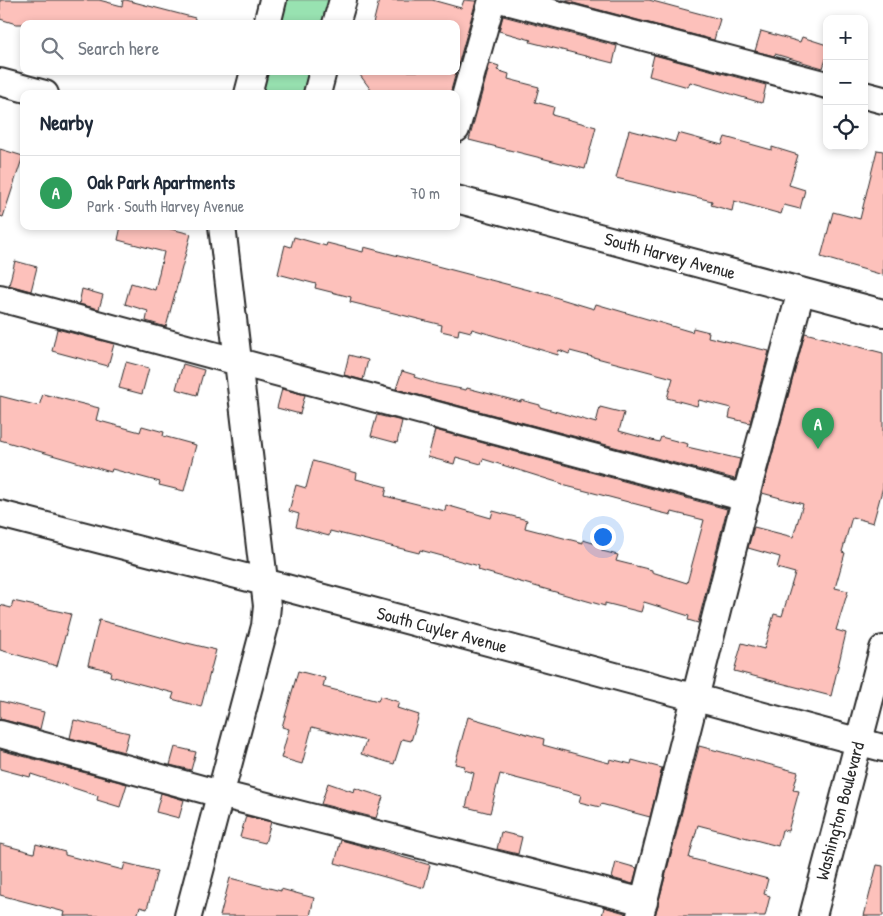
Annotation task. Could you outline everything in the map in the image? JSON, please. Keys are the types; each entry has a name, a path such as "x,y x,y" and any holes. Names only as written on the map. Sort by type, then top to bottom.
{"street":[{"path":"267,20 273,0"},
{"path":"337,20 343,0"},
{"path":"460,115 492,0"},
{"path":"503,0 823,84"},
{"path":"249,90 253,75"},
{"path":"318,90 323,75"},
{"path":"0,82 31,90"},
{"path":"868,96 883,100"},
{"name":"South Harvey Avenue","path":"460,201 883,313"},
{"path":"188,916 265,626 267,606 222,230"},
{"path":"0,734 642,909 746,498 801,291"},
{"path":"0,298 746,498"},
{"name":"South Cuyler Avenue","path":"0,514 264,582 871,745"},
{"name":"Washington Boulevard","path":"812,916 871,745 883,649"}],"green space":[{"path":"287,0 331,0 326,20 282,20"},
{"path":"267,75 311,75 307,90 263,90"}],"building":[{"path":"0,0 99,0 122,6 123,0 126,0 195,18 195,20 20,20 20,24 0,19"},
{"path":"379,0 432,0 461,8 464,0 476,1 460,58 460,20 374,20"},
{"path":"562,0 649,0 720,19 714,40"},
{"path":"503,16 617,46 613,63 530,42 531,40 499,31"},
{"path":"761,31 800,42 802,37 823,44 823,68 775,54 774,56 755,51"},
{"path":"654,55 766,85 762,103 690,82 688,87 649,76"},
{"path":"490,63 499,66 497,70 509,74 508,79 539,87 535,102 554,107 552,115 596,127 585,169 469,140"},
{"path":"360,75 455,75 451,90 371,90"},
{"path":"629,130 675,142 678,133 722,145 725,137 772,150 772,147 798,155 789,185 805,190 800,209 784,205 781,214 734,201 732,211 711,205 712,201 616,178"},
{"path":"0,149 20,155 20,165 3,217 0,216"},
{"path":"877,150 883,151 883,275 821,257 833,212 860,219"},
{"path":"120,230 175,230 191,234 166,327 146,321 148,311 125,304 131,283 155,290 164,252 118,240"},
{"path":"294,237 326,246 327,243 363,252 364,247 548,295 594,309 596,304 692,332 693,328 709,332 708,337 769,351 750,423 729,418 731,408 699,400 697,406 667,398 673,378 570,351 569,354 559,350 558,355 472,329 471,332 459,329 458,335 441,331 442,325 350,302 351,297 315,288 316,284 278,274 285,245 291,247"},
{"path":"15,261 37,267 31,291 9,285"},
{"path":"82,289 103,295 99,309 79,304"},
{"path":"57,329 114,344 108,366 52,351"},
{"path":"805,333 883,353 883,487 873,523 852,517 842,552 845,553 835,588 848,591 836,630 846,633 831,696 734,671 742,643 764,649 774,614 782,616 795,573 777,568 780,557 748,548 754,527 793,537 803,504 762,493"},
{"path":"349,355 368,360 363,380 344,375"},
{"path":"126,362 149,368 142,394 119,388"},
{"path":"183,364 204,370 197,395 176,389"},
{"path":"402,371 437,384 466,390 467,388 521,402 521,400 596,423 600,407 624,413 619,431 659,442 661,437 688,444 687,447 740,459 735,479 396,389"},
{"path":"282,389 305,395 300,414 277,408"},
{"path":"43,394 99,408 96,420 140,432 142,426 164,432 163,436 196,445 184,491 159,485 160,482 112,469 111,472 0,440 0,396 39,406"},
{"path":"377,415 402,421 397,443 371,436"},
{"path":"435,430 727,509 698,623 688,620 689,616 644,602 641,612 605,603 605,606 478,570 479,566 420,550 419,553 330,531 329,536 296,527 299,514 289,511 296,485 306,488 313,461 357,473 356,479 387,487 385,496 445,511 446,505 491,518 493,511 527,520 525,528 583,543 583,540 603,546 602,551 618,555 616,561 652,570 652,572 687,583 704,520 672,512 671,515 650,510 651,508 562,485 483,459 481,464 456,457 454,464 428,457"},
{"path":"13,601 71,614 57,666 0,650 0,605 11,608"},
{"path":"99,620 186,644 216,650 201,707 172,699 174,693 110,676 111,671 88,665"},
{"path":"298,671 325,678 323,687 378,701 380,696 399,702 397,708 419,715 411,741 402,739 394,764 361,754 366,741 312,727 302,764 281,758 289,729 282,727"},
{"path":"0,701 44,712 40,729 0,719"},
{"path":"468,717 544,739 543,745 609,763 610,759 631,764 632,760 662,768 650,817 601,804 600,807 579,802 581,795 500,774 490,813 466,807 474,773 464,770 465,766 455,764"},
{"path":"74,720 129,733 124,752 70,738"},
{"path":"699,746 798,772 793,790 799,791 788,831 782,830 778,846 698,825 689,858 768,879 764,894 770,896 765,916 655,916"},
{"path":"175,747 196,752 191,770 170,765"},
{"path":"0,750 127,784 120,807 97,800 98,796 31,774 30,777 0,769"},
{"path":"328,783 354,792 355,788 383,797 376,818 321,804"},
{"path":"161,793 184,800 179,818 156,812"},
{"path":"246,816 271,822 265,843 240,837"},
{"path":"501,832 522,837 518,854 497,849"},
{"path":"341,840 430,865 424,888 335,863"},
{"path":"0,844 34,853 36,844 65,852 65,855 123,870 125,863 157,871 147,909 140,907 137,916 64,916 65,912 0,895"},
{"path":"616,862 637,868 633,884 612,878"},
{"path":"877,865 883,866 883,916 864,916"},
{"path":"230,878 314,898 310,916 220,916"},
{"path":"604,907 625,913 625,916 602,916"}],"place":[{"name":"Oak Park Apartments","path":"818,449"}]}
